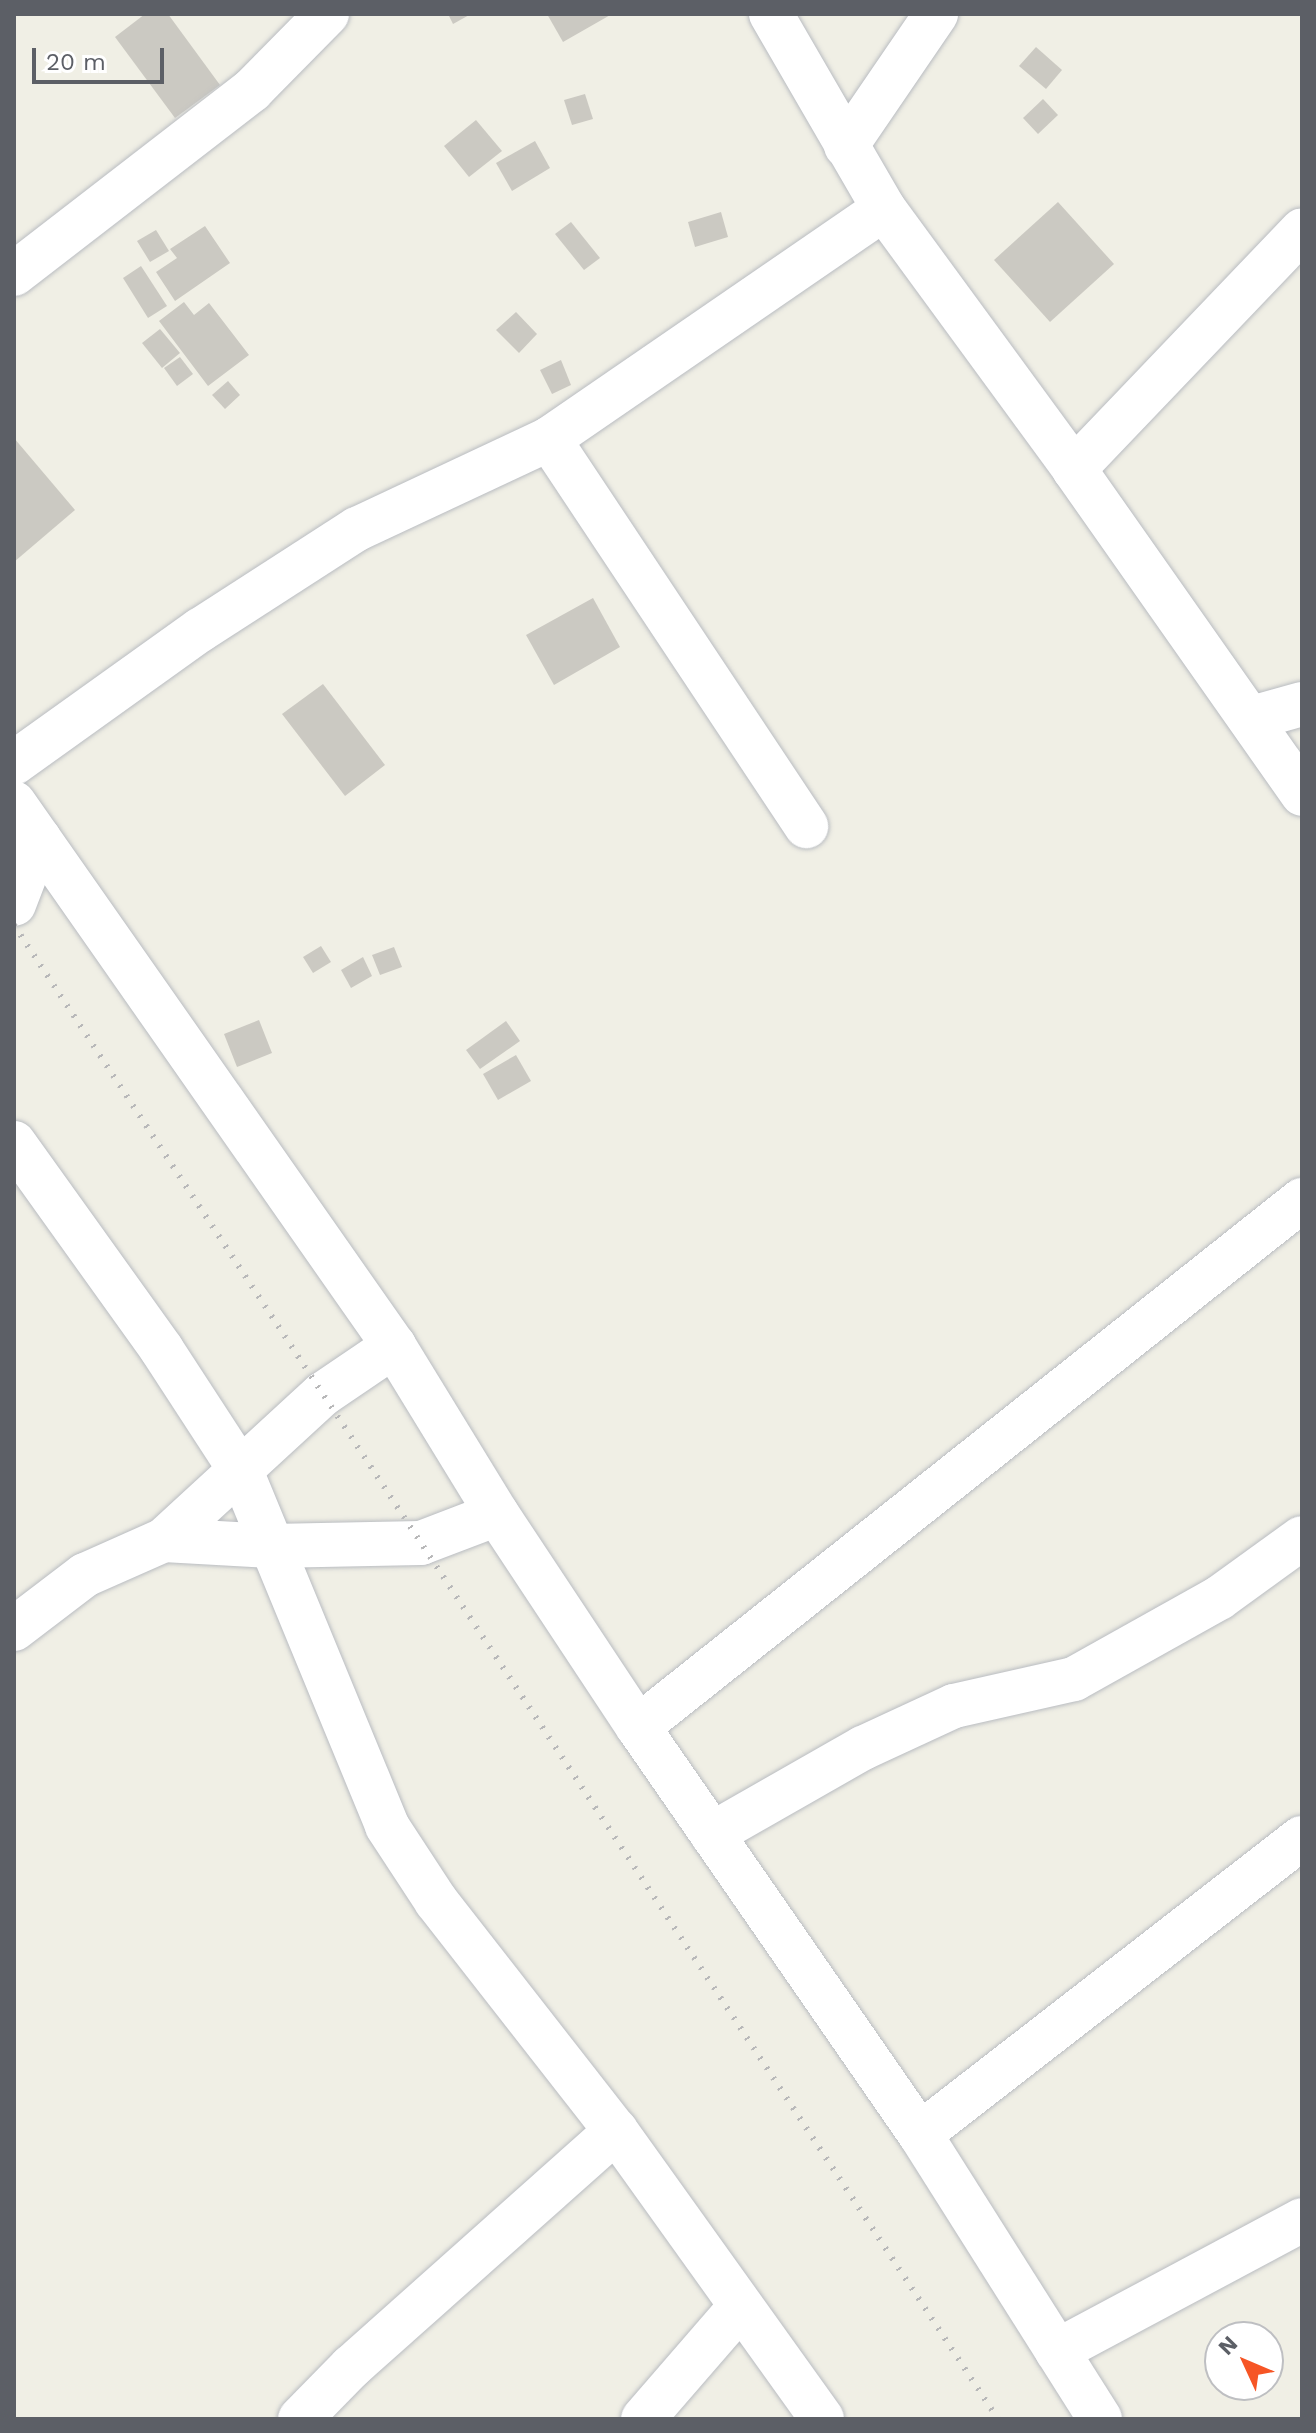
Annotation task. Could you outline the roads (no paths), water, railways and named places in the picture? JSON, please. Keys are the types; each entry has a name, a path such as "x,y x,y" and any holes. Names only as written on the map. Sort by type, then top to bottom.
{"street":[{"path":"14,274 252,90 327,14"},
{"path":"771,14 884,209 1252,718 1302,794"},
{"path":"846,146 936,14"},
{"path":"14,763 200,630 357,529 549,439 884,209"},
{"path":"1074,469 1302,230"},
{"path":"549,439 806,826"},
{"path":"1252,718 1302,704"},
{"path":"14,803 394,1346 497,1514 638,1727 920,2134 1100,2419"},
{"path":"14,904 39,839"},
{"path":"14,1143 28,1180 162,1350 241,1471 387,1826 436,1901 616,2131 822,2419"},
{"path":"638,1727 1302,1200"},
{"path":"14,1629 85,1575 164,1540 323,1394 394,1346"},
{"path":"164,1540 271,1546 421,1543 497,1514"},
{"path":"712,1834 863,1748 954,1706 1074,1679 1219,1598 1302,1538"},
{"path":"920,2134 1302,1838"},
{"path":"300,2419 351,2367 616,2131"},
{"path":"1057,2351 1302,2220"},
{"path":"643,2419 740,2307"}],"railway":[{"path":"14,925 998,2419"}]}
